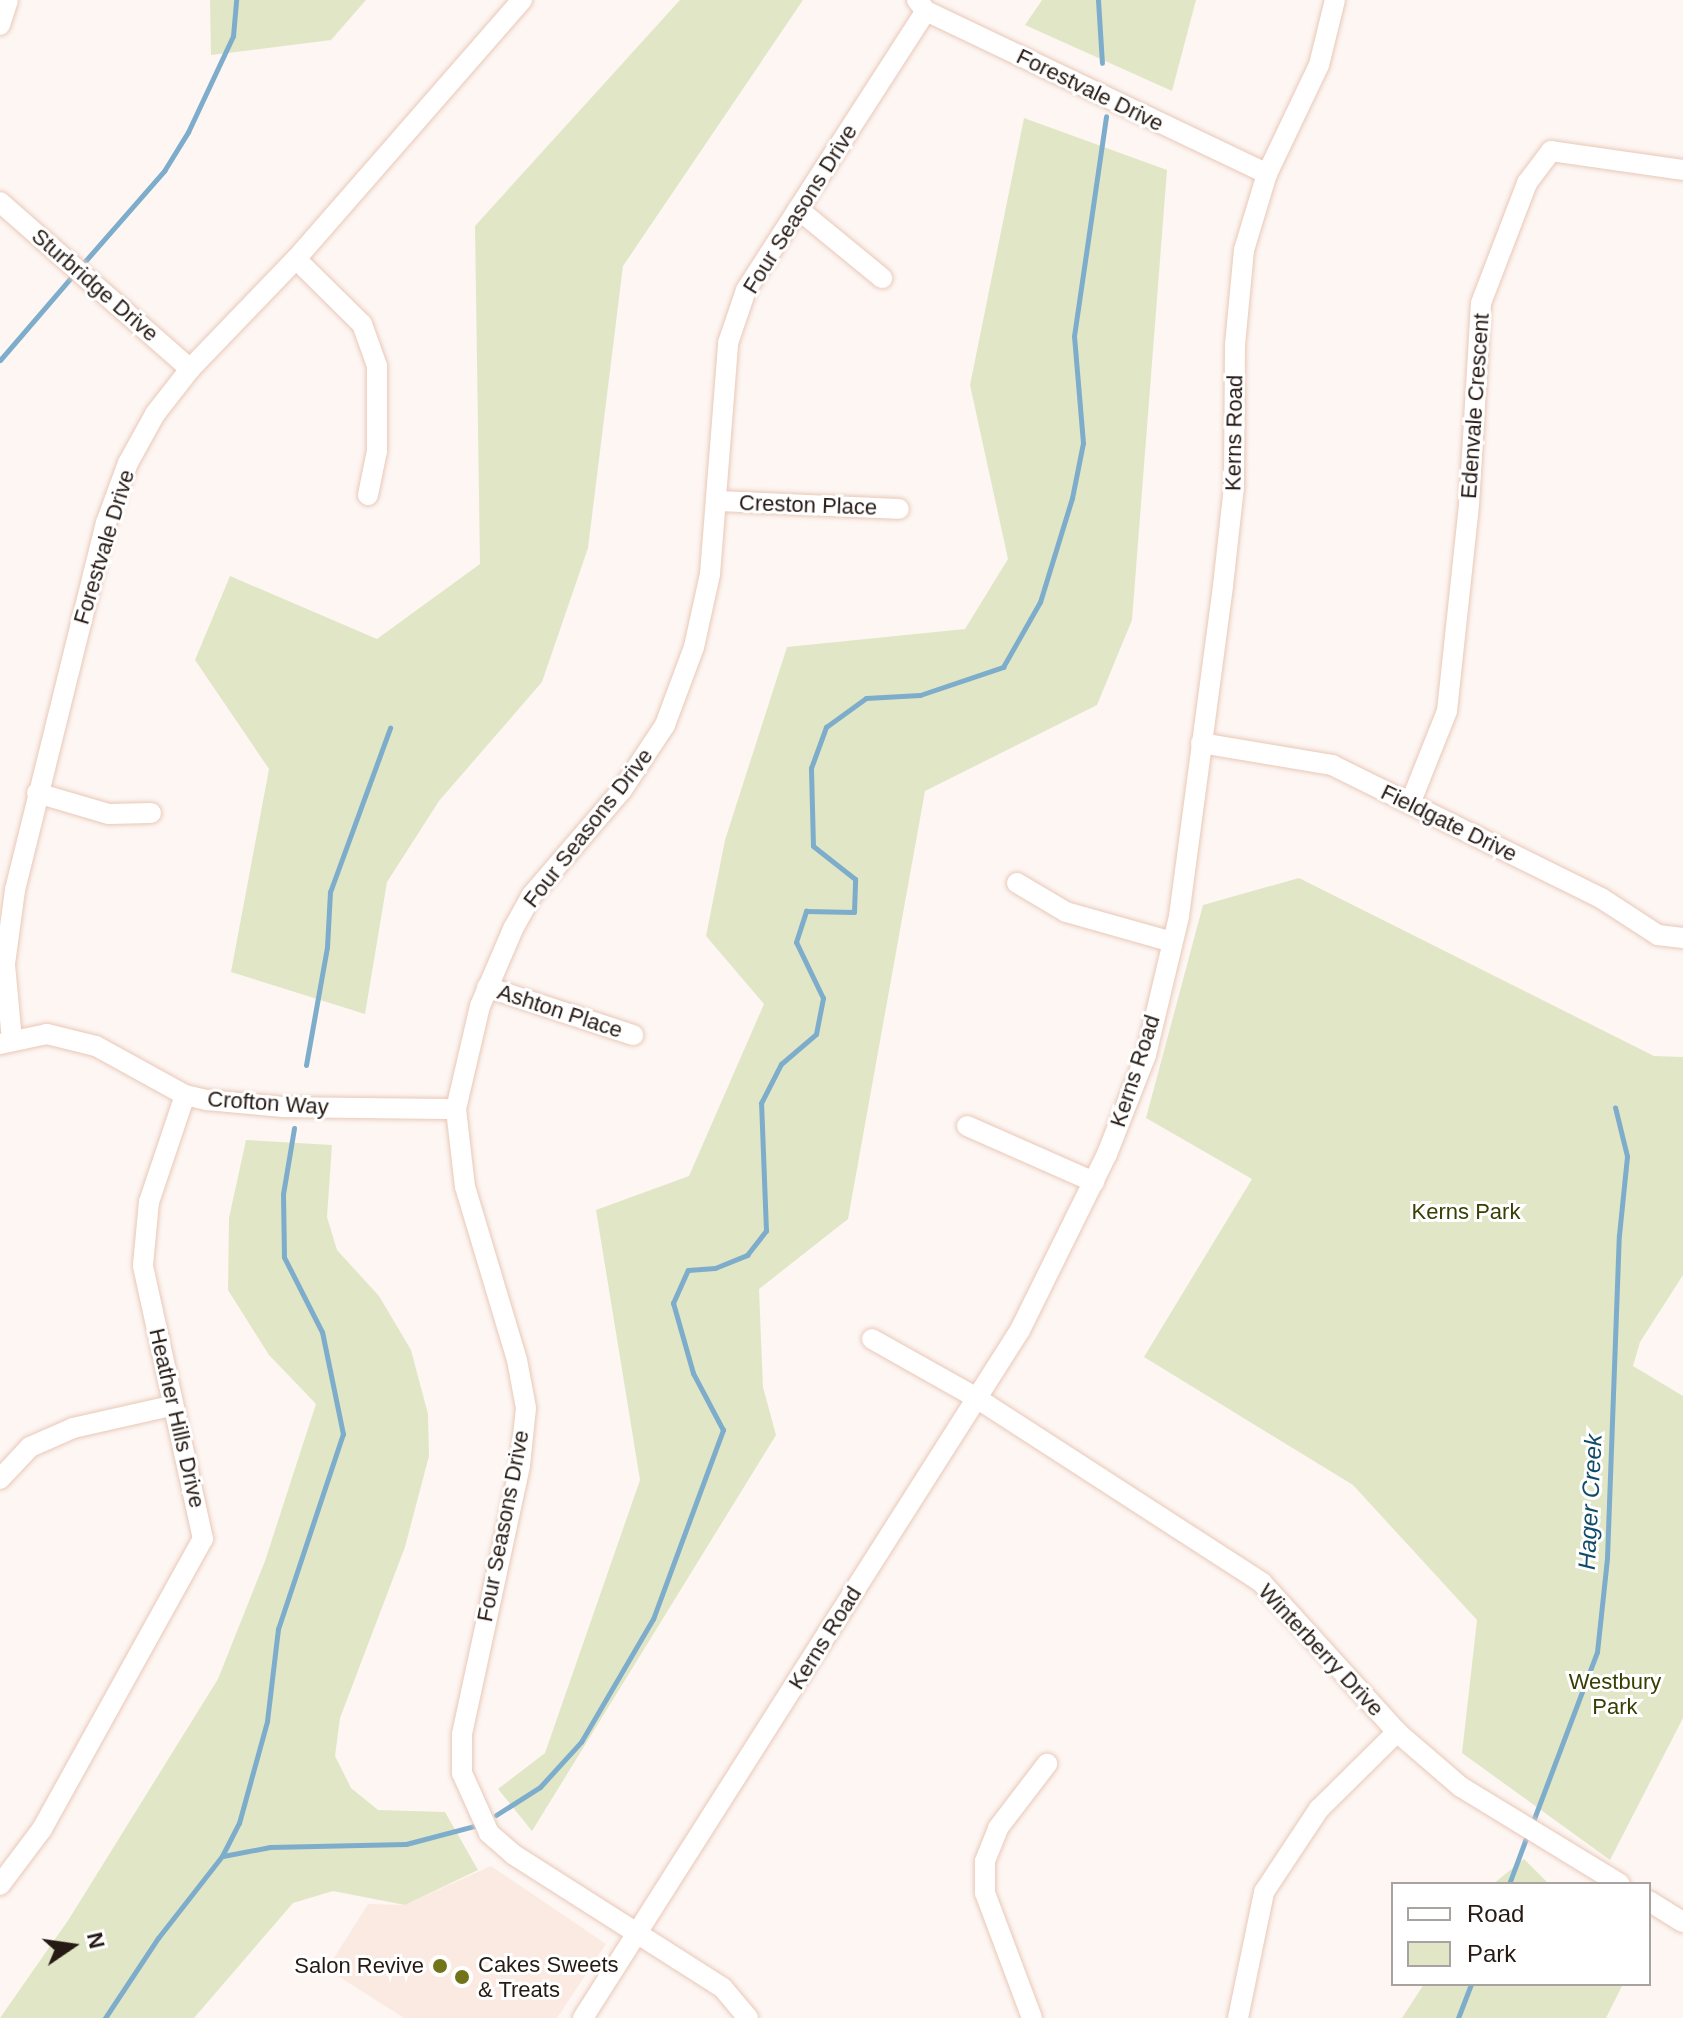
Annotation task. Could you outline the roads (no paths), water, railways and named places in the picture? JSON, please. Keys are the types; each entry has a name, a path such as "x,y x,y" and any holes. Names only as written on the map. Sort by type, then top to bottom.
{"street":[{"path":"0,25 8,0"},
{"name":"Forestvale Drive","path":"6,1042 5,964 37,793 106,523 128,463 155,414 190,369 296,259 522,0"},
{"name":"Kerns Road","path":"583,2018 1020,1330 1094,1182 1146,1055 1172,942 1234,486 1238,299 1244,250 1267,174 1319,65 1335,0"},
{"name":"Forestvale Drive","path":"922,6 1267,174"},
{"name":"Four Seasons Drive","path":"638,1934 532,1871 489,1833 462,1773 462,1734 520,1465 526,1408 517,1360 465,1187 456,1109 487,987 531,896 622,790 665,725 694,647 710,574 728,343 746,290 922,6"},
{"name":"Edenvale Crescent","path":"1410,804 1447,711 1469,505 1481,303 1527,183 1551,151 1683,170"},
{"name":"Sturbridge Drive","path":"0,202 190,369"},
{"path":"798,209 882,278"},
{"path":"296,259 362,324 377,366 377,451 368,495"},
{"name":"Creston Place","path":"717,501 899,509"},
{"name":"Fieldgate Drive","path":"1201,743 1332,765 1601,898 1658,935 1683,938"},
{"path":"37,793 109,814 151,813"},
{"path":"1017,883 1066,912 1172,942"},
{"name":"Ashton Place","path":"487,987 633,1035"},
{"name":"Crofton Way","path":"6,1042 47,1034 96,1046 185,1095 283,1107 456,1109"},
{"name":"Heather Hills Drive","path":"0,1885 42,1829 203,1539 199,1506 171,1406 143,1265 149,1202 185,1095"},
{"path":"967,1126 1094,1182"},
{"name":"Winterberry Drive","path":"872,1339 975,1397 1262,1583 1397,1732 1461,1787 1617,1882"},
{"path":"0,1479 30,1447 73,1428 171,1406"},
{"path":"1238,2018 1264,1892 1319,1809 1397,1732"},
{"path":"1032,2018 985,1893 985,1861 998,1828 1047,1764"},
{"path":"1651,1902 1683,1922"},
{"path":"638,1934 723,1988 748,2018"}],"waterway":[{"path":"80,267 164,171 188,132 233,36 236,0"},
{"path":"1098,0 1102,63"},
{"path":"496,1815 540,1787 581,1742 653,1619 723,1430 693,1373 673,1303 688,1270 715,1268 747,1255 766,1231 761,1103 781,1064 816,1034 823,998 796,942 806,911 854,912 855,879 813,846 811,768 826,727 866,698 920,695 1003,667 1040,602 1072,498 1083,443 1074,336 1106,116"},
{"path":"0,360 74,274"},
{"path":"306,1065 327,947 330,892 390,728"},
{"name":"Hager Creek","path":"1532,1824 1597,1652 1607,1558 1619,1235 1627,1156 1615,1107"},
{"path":"105,2018 158,1938 222,1856 239,1823 267,1721 278,1629 343,1434 322,1332 284,1257 283,1194 294,1128"},
{"path":"223,1856 270,1847 406,1844 478,1825"},
{"name":"Hager Creek","path":"1510,1882 1528,1833"},
{"name":"Hager Creek","path":"1458,2018 1470,1986"}],"place":[{"name":"Salon Revive","path":"440,1966"},
{"name":"Cakes Sweets & Treats","path":"462,1977"}],"park label":[{"name":"Kerns Park","path":"1466,1212"},
{"name":"Westbury Park","path":"1615,1694"}]}
